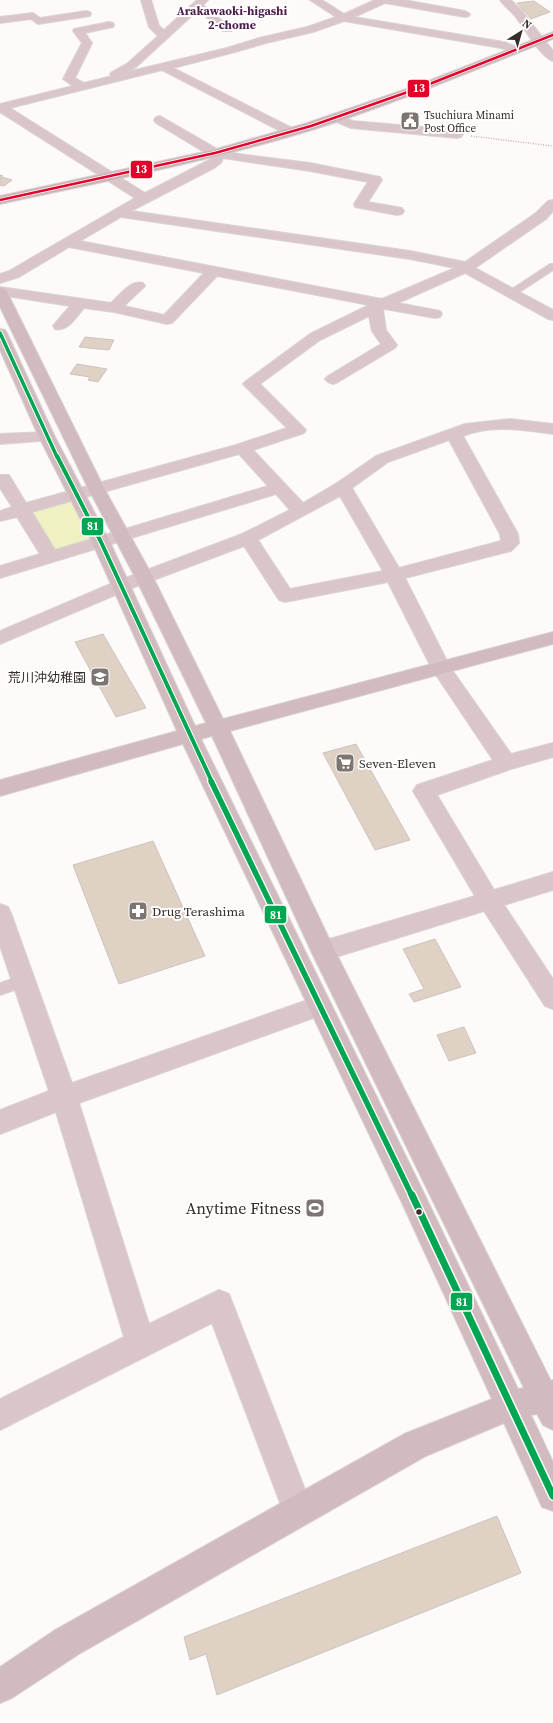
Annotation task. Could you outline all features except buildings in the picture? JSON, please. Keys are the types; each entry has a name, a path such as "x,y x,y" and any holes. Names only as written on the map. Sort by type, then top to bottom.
{"main road":[{"path":"0,200 215,153 290,132 336,118 553,35"}],"street":[{"path":"146,0 154,27 164,36"},
{"path":"315,0 344,18 504,46 516,50"},
{"path":"0,107 231,50 263,40 309,30 344,18 383,0"},
{"path":"387,0 464,14"},
{"path":"505,0 517,10 538,41 553,58"},
{"path":"99,83 132,65 200,3 227,29"},
{"path":"0,20 33,16 38,21 86,14"},
{"path":"82,86 69,79 88,43 78,31 109,25"},
{"path":"164,67 290,132"},
{"path":"0,107 144,198"},
{"path":"336,118 351,124 457,134"},
{"path":"160,120 215,153 239,158 310,167 376,180 360,204 397,211"},
{"path":"0,279 14,274 144,198 210,165 217,160 215,153"},
{"path":"0,516 242,448 298,430 251,384 315,337 379,306 466,268 541,216 553,204"},
{"path":"119,213 410,255 458,264 512,293 549,310"},
{"path":"68,243 214,271 379,306 436,314"},
{"path":"0,291 114,308 167,320 214,271"},
{"path":"114,308 138,286"},
{"path":"0,291 86,491 101,542 189,735 414,1201 553,1496"},
{"path":"60,326 80,303"},
{"path":"333,379 390,345 379,331 379,306"},
{"path":"0,333 47,437 86,491 123,536 218,728 323,951 550,1402 510,1406 415,1445 67,1642 0,1686"},
{"path":"0,638 121,586 248,538 302,511 343,487 382,459 424,443 471,427 490,424 510,424 553,429"},
{"path":"248,538 285,596 394,575 505,547 510,543 509,534 454,434"},
{"path":"0,439 47,437"},
{"path":"242,448 302,511"},
{"path":"3,479 51,556"},
{"path":"343,487 394,575 442,669 506,763"},
{"path":"0,572 279,488"},
{"path":"0,788 189,735 442,669 553,638"},
{"path":"553,750 506,763 424,791 490,902 553,1000"},
{"path":"323,951 490,902 553,881"},
{"path":"0,913 64,1097 141,1344"},
{"path":"0,1122 64,1097 319,1006"},
{"path":"0,1415 219,1304 298,1510"}],"lane":[{"path":"512,293 553,266"},
{"path":"0,989 24,981"}],"path":[{"path":"457,134 553,146"}],"green space":[{"path":"73,496 97,540 53,554 26,510"}],"transit line":[{"name":"13","path":"0,200 215,153 311,126 422,87 553,35"},
{"name":"81","path":"0,333 47,437 101,542 189,735 411,1194 553,1496"}],"place":[{"name":"Tsuchiura Minami Post Office","path":"410,121"},
{"name":"荒川沖幼稚園","path":"100,677"},
{"name":"Seven-Eleven","path":"345,763"},
{"name":"Drug Terashima","path":"138,911"},
{"name":"Anytime Fitness","path":"315,1208"}],"district":[{"name":"Arakawaoki-higashi 2-chome","path":"232,18"}]}
